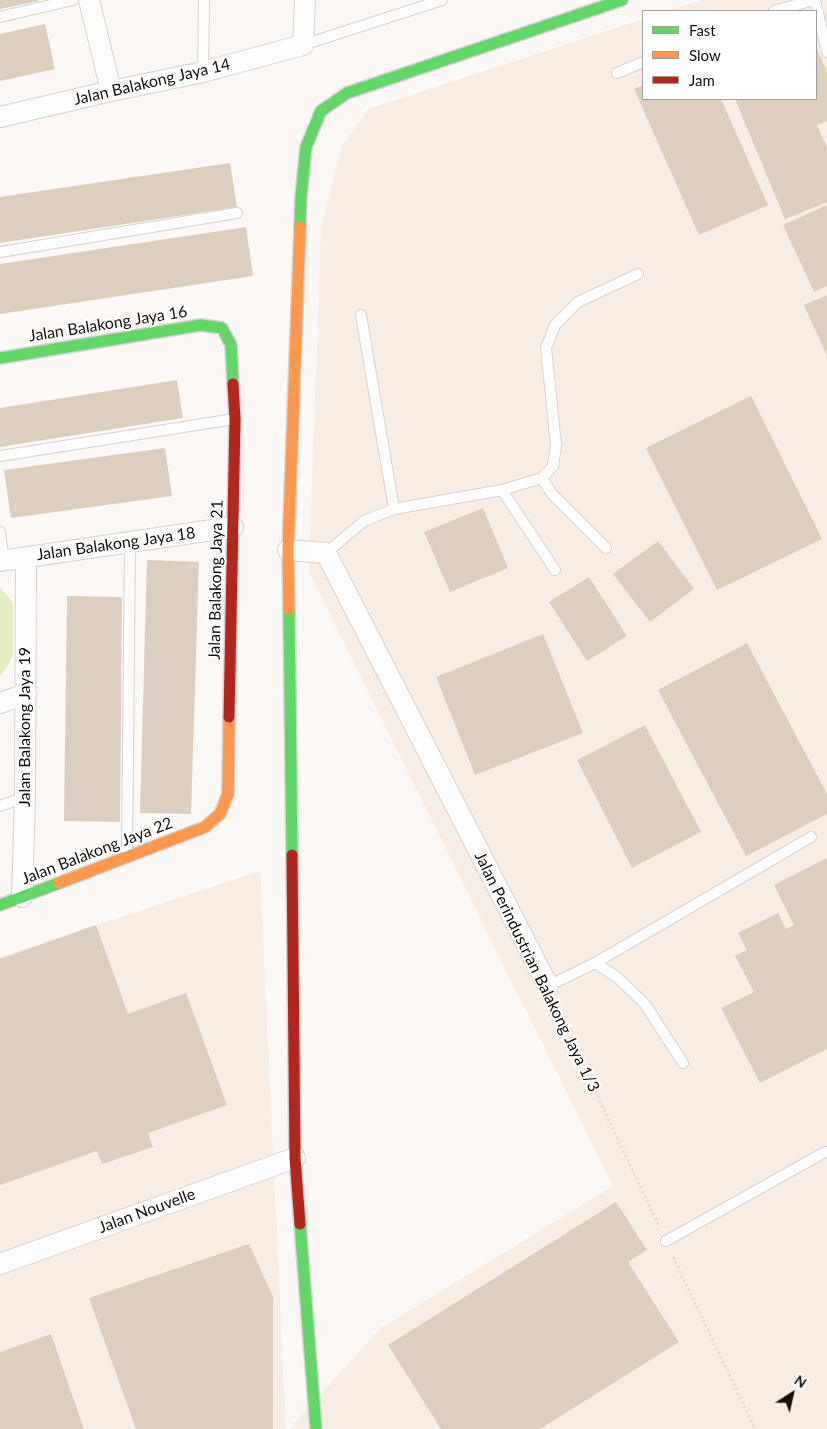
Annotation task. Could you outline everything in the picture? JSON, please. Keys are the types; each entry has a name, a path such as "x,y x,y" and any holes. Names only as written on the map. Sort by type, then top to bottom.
{"street":[{"path":"90,0 111,91"},
{"path":"303,44 305,0"},
{"path":"316,1429 295,1158 288,550 301,197 306,147 321,111 346,93 622,0"},
{"name":"Jalan Balakong Jaya 14","path":"0,117 203,72 303,44"},
{"name":"Jalan Balakong Jaya 16","path":"0,358 201,325 222,328"},
{"name":"Jalan Balakong Jaya 21","path":"205,827 220,814 228,794 235,419 231,344 222,328"},
{"name":"Jalan Balakong Jaya 18","path":"2,561 233,527"},
{"path":"288,550 326,553"},
{"name":"Jalan Perindustrian Balakong Jaya 1/3","path":"326,553 548,986"},
{"name":"Jalan Balakong Jaya 19","path":"22,896 25,797 26,558"},
{"path":"0,703 26,694"},
{"name":"Jalan Balakong Jaya 22","path":"0,905 205,827"},
{"name":"Jalan Nouvelle","path":"0,1264 295,1158"}],"lane":[{"path":"0,16 73,0"},
{"path":"203,72 204,0"},
{"path":"303,44 442,0"},
{"path":"778,10 814,0"},
{"path":"817,12 827,52"},
{"path":"617,73 642,62"},
{"path":"0,252 237,213"},
{"path":"326,553 364,521 394,509 502,490 542,478 553,466 556,445 546,348 555,325 578,302 638,274"},
{"path":"361,315 394,509"},
{"path":"0,456 235,419"},
{"path":"542,478 552,494 606,548"},
{"path":"502,490 555,570"},
{"path":"0,532 2,561"},
{"path":"127,858 130,542"},
{"path":"0,806 25,797"},
{"path":"548,986 595,963 811,837"},
{"path":"595,963 617,977 645,1004 683,1063"},
{"path":"666,1241 827,1152"}],"path":[{"name":"Jalan Perindustrian Balakong Jaya 1/3","path":"548,986 610,1123 755,1429"}],"shaded area":[{"path":"703,0 827,0 827,1429 289,1429 381,1328 613,1186 309,572 321,229 342,146 368,109 642,19 642,100 817,100 817,10 671,10"},
{"path":"260,871 286,1429 0,1429 0,957"}],"green space":[{"path":"0,587 13,603 13,656 0,677"}],"building":[{"path":"0,0 38,0 39,1 0,9"},
{"path":"45,24 55,69 0,81 0,34"},
{"path":"817,48 827,73 827,121 817,125 827,148 827,202 785,219 735,100 817,100"},
{"path":"642,85 642,100 721,100 768,205 699,235 634,89"},
{"path":"230,163 237,207 0,243 0,197"},
{"path":"827,205 827,286 814,292 783,225"},
{"path":"246,227 253,276 0,314 0,264"},
{"path":"827,295 827,356 804,305"},
{"path":"177,380 183,418 0,447 0,408"},
{"path":"751,396 822,539 717,590 646,448"},
{"path":"165,448 172,496 11,518 4,470"},
{"path":"483,508 508,568 450,592 424,532"},
{"path":"658,541 694,589 650,622 613,574"},
{"path":"147,560 199,562 191,814 140,813"},
{"path":"589,577 627,636 587,661 549,602"},
{"path":"67,596 122,597 120,822 64,821"},
{"path":"543,634 583,733 475,775 436,677"},
{"path":"747,643 827,794 827,814 746,856 658,690"},
{"path":"645,725 701,832 632,868 577,760"},
{"path":"827,858 827,1049 760,1083 721,1008 754,992 735,956 747,950 738,933 778,913 786,929 794,925 774,885"},
{"path":"96,925 128,1014 186,993 227,1105 148,1133 153,1147 102,1164 97,1151 0,1185 0,959"},
{"path":"616,1202 647,1250 628,1262 679,1342 540,1429 441,1429 388,1345"},
{"path":"249,1244 273,1297 273,1429 136,1429 89,1298"},
{"path":"51,1334 84,1429 0,1429 0,1352"}],"traffic: fast":[{"path":"300,227 306,147 321,111 347,93 622,0"},
{"path":"0,358 201,325 222,328 231,345 233,384"},
{"path":"289,609 292,855"},
{"path":"0,905 59,883"},
{"path":"300,1224 316,1429"}],"traffic: slow":[{"path":"289,609 288,550 300,227"},
{"path":"59,883 205,827 220,814 228,794 229,717"}],"traffic: jam":[{"path":"229,717 235,419 233,384"},
{"path":"292,855 295,1158 300,1224"}]}
